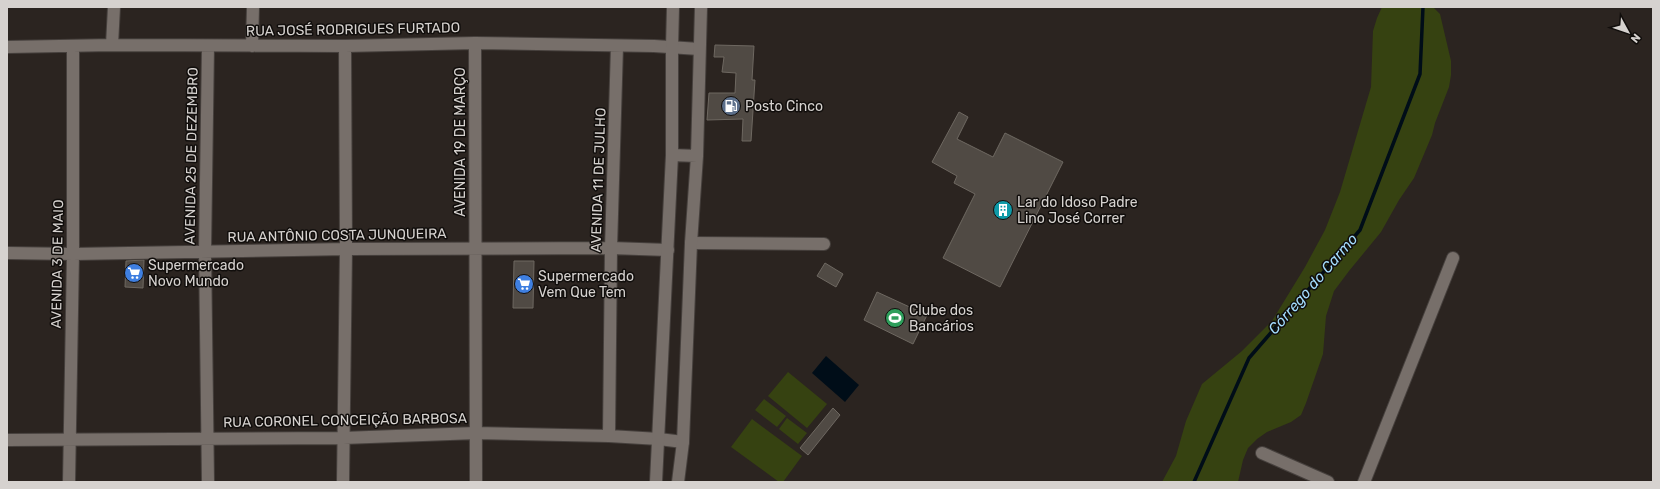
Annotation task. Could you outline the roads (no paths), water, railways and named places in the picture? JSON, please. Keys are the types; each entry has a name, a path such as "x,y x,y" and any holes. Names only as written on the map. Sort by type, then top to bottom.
{"street":[{"path":"112,45 114,7"},
{"path":"252,46 253,7"},
{"path":"656,482 672,154 673,7"},
{"path":"678,482 683,442 691,243 697,156 701,7"},
{"name":"RUA JOSÉ RODRIGUES FURTADO","path":"7,47 112,45 345,46 475,43 654,46 699,49"},
{"name":"AVENIDA 19 DE MARÇO","path":"475,43 476,482"},
{"name":"AVENIDA 3 DE MAIO","path":"69,482 68,440 73,254 73,46"},
{"name":"AVENIDA 25 DE DEZEMBRO","path":"208,46 205,251 209,438 208,482"},
{"path":"343,482 346,249 345,46"},
{"name":"AVENIDA 11 DE JULHO","path":"609,436 611,248 617,46"},
{"path":"672,154 697,156"},
{"path":"691,243 824,244"},
{"name":"RUA ANTÔNIO COSTA JUNQUEIRA","path":"7,253 73,254 346,249 611,248 668,250"},
{"path":"1364,482 1453,258"},
{"name":"RUA CORONEL CONCEIÇÃO BARBOSA","path":"7,440 343,438 476,433 609,436 683,442"},
{"path":"1262,453 1328,482"}],"waterway":[{"name":"Córrego do Carmo","path":"1194,482 1249,358 1360,230 1420,74 1423,7"}],"place":[{"name":"Posto Cinco","path":"731,106"},
{"name":"Lar do Idoso Padre Lino José Correr","path":"1003,210"},
{"name":"Supermercado Novo Mundo","path":"134,273"},
{"name":"Supermercado Vem Que Tem","path":"524,284"},
{"name":"Clube dos Bancários","path":"895,318"}]}
